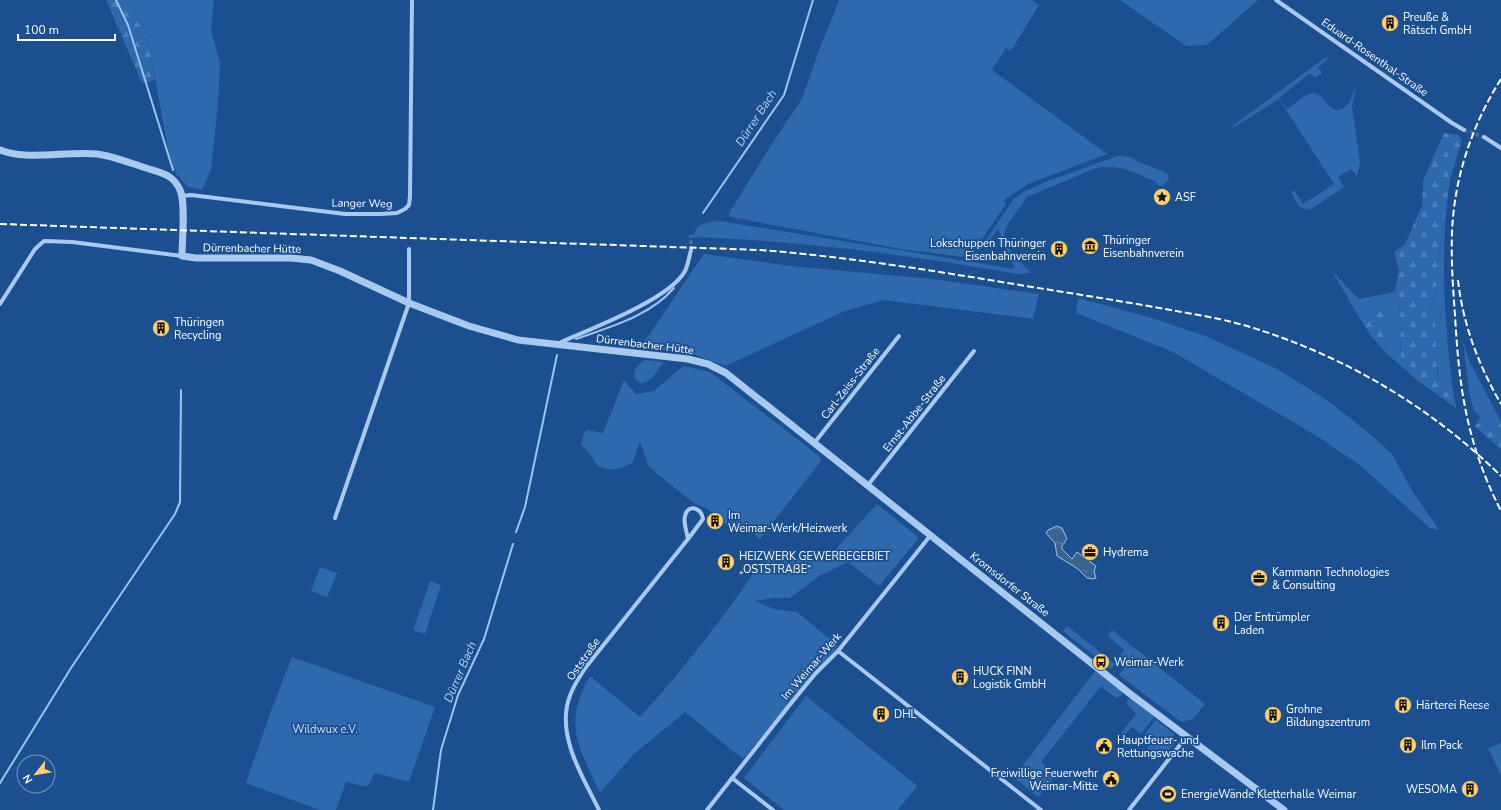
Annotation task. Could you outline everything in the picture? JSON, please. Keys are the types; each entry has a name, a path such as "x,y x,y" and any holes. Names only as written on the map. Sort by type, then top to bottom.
{"street":[{"name":"Langer Weg","path":"182,196 191,195 345,214 397,213 405,209 409,205 410,196 412,0"},
{"name":"Eduard-Rosenthal-Straße","path":"1276,0 1464,130"},
{"path":"1484,137 1501,148"},
{"path":"0,150 8,153 35,155 96,154 111,157 169,175 181,190 182,196 182,256"},
{"name":"Dürrenbacher Hütte","path":"0,304 35,249 44,241 72,242 196,258 291,258 311,260 340,271 409,303 469,326 518,340 688,359 708,364 726,373"},
{"path":"335,518 409,303 409,249"},
{"name":"Dürrenbacher Hütte","path":"559,345 561,342 634,309 660,295 678,280 685,271 691,250"},
{"name":"Carl-Zeiss-Straße","path":"815,442 899,336"},
{"name":"Ernst-Abbe-Straße","path":"868,485 974,351"},
{"name":"Kromsdorfer Straße","path":"726,373 1135,697 1284,810"},
{"name":"Oststraße","path":"599,810 577,764 569,741 566,715 570,698 575,684 586,667 688,539 703,519 701,511 698,509 692,508 688,510 685,515 688,539"},
{"name":"Im Weimar-Werk","path":"707,810 788,707 815,674 838,650 930,536"},
{"path":"838,650 1041,810"},
{"path":"1129,810 1187,736"},
{"path":"732,778 773,810"}],"green space":[{"path":"106,0 130,1 149,44 155,80 142,83"},
{"path":"129,0 214,0 211,30 220,63 218,104 211,170 202,190 188,187 176,174 169,155 149,44"},
{"path":"839,0 1032,0 1039,5 1011,51 1006,48 992,70 1107,154 1028,184 1004,200 1006,204 973,252 963,257 901,249 730,217 729,213 802,99"},
{"path":"1120,0 1258,0 1207,45 1186,46"},
{"path":"1326,57 1328,59 1318,67 1322,73 1315,78 1310,73 1279,98 1286,108 1289,108 1303,97 1313,93 1318,94 1329,106 1337,110 1342,109 1348,104 1356,87 1352,106 1360,163 1357,176 1351,169 1338,177 1344,187 1311,209 1306,210 1299,206 1291,192 1294,190 1303,204 1334,184 1279,99 1236,126 1231,127"},
{"path":"1444,133 1458,135 1462,140 1450,180 1438,260 1435,298 1430,307 1435,322 1437,373 1439,380 1452,384 1456,408 1418,381 1401,366 1400,309 1395,292 1399,270 1394,252 1405,244 1422,206 1423,181"},
{"path":"1118,156 1131,157 1164,172 1168,175 1169,180 1162,186 1157,185 1156,182 1134,172 1120,168 1096,168 1027,197 1006,227 1004,234 1012,254 1031,273 1017,274 894,255 811,245 770,241 687,237 689,235 694,235 695,230 700,225 720,221 1015,269 998,229 987,244 985,242 1013,200 1023,192 1050,180"},
{"path":"1450,180 1446,210 1444,287 1446,326 1452,384 1439,380 1430,307 1435,298 1438,260"},
{"path":"704,254 791,266 932,279 1039,294 1033,319 884,300 845,311 725,366 695,355 641,346"},
{"path":"1332,271 1359,299 1395,292 1400,309 1401,366 1387,354 1387,314 1379,310 1360,319"},
{"path":"1078,298 1152,318 1208,337 1277,369 1324,398 1369,433 1392,454 1411,489 1439,530 1430,528 1361,466 1317,436 1173,352 1076,313"},
{"path":"1379,310 1387,314 1387,354 1372,337 1360,319"},
{"path":"1463,341 1469,360 1501,422 1489,428 1477,423 1480,417 1474,411 1469,392"},
{"path":"645,360 664,362 651,379 644,383 640,383 635,379 634,373 638,366"},
{"path":"683,366 710,372 819,456 821,461 760,539 747,529 733,530 706,508 695,504 656,473 648,465 640,441 633,462 625,467 615,469 606,469 597,465 593,458 581,445 583,435 587,430 603,433 624,380 636,394 654,391"},
{"path":"1477,423 1489,428 1501,423 1501,449 1474,426"},
{"path":"877,504 919,538 879,586 848,562 819,576 790,598 772,598 755,601 774,609 797,612 838,646 743,759 685,712 633,755 600,793 580,749 575,722 577,708 590,676 640,717 709,635 770,548 790,559 808,557 835,550"},
{"path":"320,567 337,573 327,597 311,591"},
{"path":"430,581 441,585 425,634 413,630"},
{"path":"1067,626 1115,664 1111,669 1063,631"},
{"path":"1112,630 1205,704 1193,719 1181,722 1119,675 1124,669 1115,662 1124,650 1108,636"},
{"name":"Wildwux e.V.","path":"292,657 435,707 409,782 375,773 367,787 346,782 336,810 320,810 246,783 271,711"},
{"path":"1095,671 1123,692 1121,696 1116,698 1101,686 1041,762 1056,775 1038,797 1014,777"},
{"path":"806,696 917,786 898,810 784,810 744,778"},
{"path":"1131,698 1154,717 1141,734 1132,727 1124,736 1121,733 1136,714 1127,704 1127,701"},
{"path":"1156,720 1174,734 1174,744 1161,759 1147,748 1151,742 1143,736"},
{"path":"1501,743 1501,776 1488,748"}],"water":[{"path":"1057,526 1062,528 1067,539 1062,546 1062,549 1072,559 1077,552 1096,566 1094,571 1096,578 1087,578 1078,569 1057,556 1055,543 1046,533 1048,530"}],"waterway":[{"path":"116,0 128,25 173,170"},
{"name":"Dürrer Bach","path":"703,213 784,95 813,0"},
{"name":"Dürrer Bach","path":"576,339 629,320 653,306 674,288"},
{"name":"Dürrer Bach","path":"516,532 525,507 557,355"},
{"path":"0,783 71,668 175,514 180,502 181,390"},
{"name":"Dürrer Bach","path":"433,810 441,750 458,695 484,639 513,544"}],"tunnel":[{"path":"1464,130 1484,137"},
{"path":"691,235 691,250"}],"railway":[{"path":"1501,79 1481,115 1466,153 1456,192 1452,233 1452,274 1462,392 1480,463 1501,511"},
{"path":"0,224 760,250 896,266 1115,300 1237,323 1283,338 1317,352 1351,368 1415,405 1445,427 1501,476"},
{"path":"1458,280 1460,297 1473,345 1493,390 1501,404"}],"place":[{"name":"Preuße & Rätsch GmbH","path":"1390,23"},
{"name":"ASF","path":"1162,197"},
{"name":"Thüringer Eisenbahnverein","path":"1090,246"},
{"name":"Lokschuppen Thüringer Eisenbahnverein","path":"1059,249"},
{"name":"Thüringen Recycling","path":"161,328"},
{"name":"Im Weimar-Werk/Heizwerk","path":"715,521"},
{"name":"Hydrema","path":"1090,552"},
{"name":"HEIZWERK GEWERBEGEBIET „OSTSTRAßE“","path":"726,562"},
{"name":"Kammann Technologies & Consulting","path":"1259,578"},
{"name":"Der Entrümpler Laden","path":"1221,623"},
{"name":"Weimar-Werk","path":"1101,662"},
{"name":"HUCK FINN Logistik GmbH","path":"960,677"},
{"name":"Härterei Reese","path":"1403,705"},
{"name":"DHL","path":"881,714"},
{"name":"Grohne Bildungszentrum","path":"1273,715"},
{"name":"Ilm Pack","path":"1408,745"},
{"name":"Hauptfeuer- und Rettungswache","path":"1104,746"},
{"name":"Freiwillige Feuerwehr Weimar-Mitte","path":"1111,779"},
{"name":"WESOMA","path":"1470,789"},
{"name":"EnergieWände Kletterhalle Weimar","path":"1168,794"}]}
